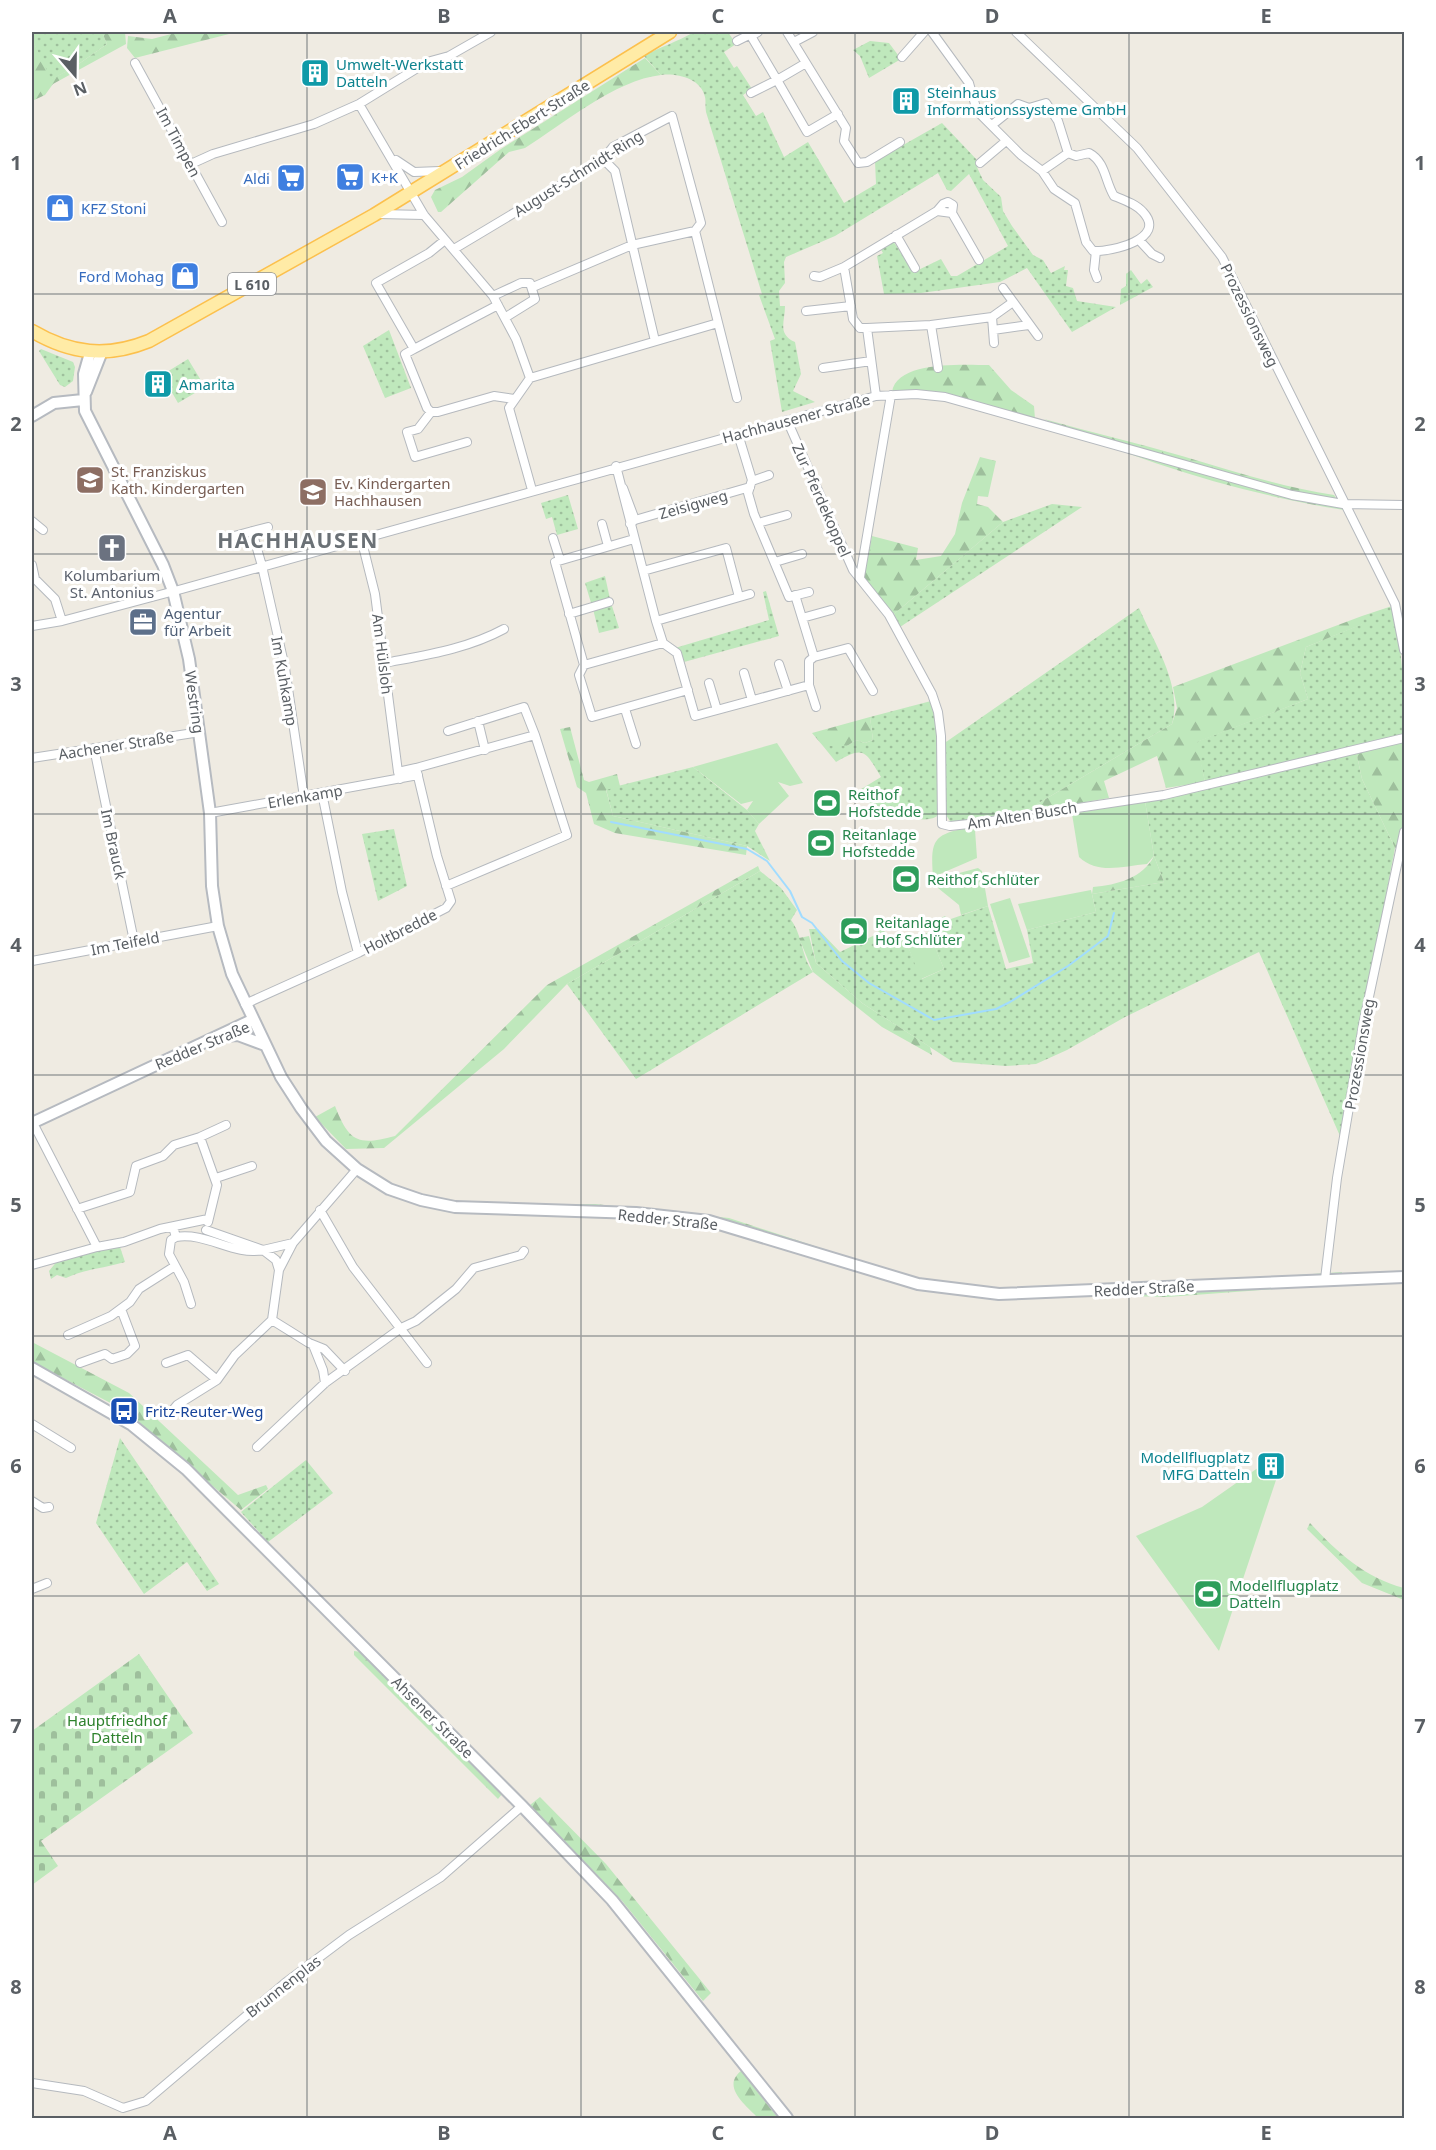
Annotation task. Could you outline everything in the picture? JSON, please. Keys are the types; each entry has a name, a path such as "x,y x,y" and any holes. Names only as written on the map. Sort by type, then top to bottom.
{"main road":[{"name":"Friedrich-Ebert-Straße","path":"95,353 149,341 374,215 670,32"},
{"name":"L 610","path":"32,331 64,347 95,353"}],"street":[{"path":"191,164 213,154 314,124 359,104 427,62 449,56 491,32"},
{"path":"787,32 846,128 844,141 858,163 867,162 900,142"},
{"path":"794,42 813,32"},
{"path":"902,57 924,32"},
{"path":"932,32 969,83 977,111 1006,141 1042,171 1054,189 1075,203 1086,242 1096,251 1117,249 1139,240 1149,224 1142,210 1114,196 1108,175 1094,155 1089,153 1076,156 1068,153"},
{"name":"Prozessionsweg","path":"1016,32 1141,152 1219,253 1395,604 1404,650"},
{"path":"737,41 755,34 777,80 807,132 838,114"},
{"name":"Im Timpen","path":"135,63 222,222"},
{"path":"750,93 806,63"},
{"path":"992,125 1018,104 1029,108 1046,103 1058,121 1068,153"},
{"path":"359,104 393,157 424,215 493,296 506,317 530,378"},
{"name":"August-Schmidt-Ring","path":"454,249 603,159 613,147 672,117 701,223 695,231 737,398"},
{"path":"980,163 1006,141"},
{"path":"1042,171 1068,153"},
{"path":"393,157 414,172 448,170"},
{"path":"603,159 615,171 656,341"},
{"path":"814,276 820,277 844,267 937,212 943,204 948,202 979,260"},
{"name":"Friedrich-Ebert-Straße","path":"374,215 398,213 424,215"},
{"path":"533,287 632,245 695,231"},
{"path":"896,235 915,268"},
{"path":"414,349 376,283 429,253 445,240"},
{"path":"1139,240 1152,254 1160,258"},
{"path":"1096,251 1094,270 1097,278"},
{"path":"844,267 853,320 860,328 931,325 992,317 1013,302"},
{"path":"493,296 521,283 530,283 533,287 535,299 506,317"},
{"path":"1003,288 1038,336"},
{"path":"431,412 405,354 498,305"},
{"path":"806,311 850,306"},
{"path":"992,317 994,343"},
{"path":"532,490 509,408 530,378 718,323"},
{"path":"931,325 938,368"},
{"path":"993,330 1029,325"},
{"path":"867,328 876,396"},
{"name":"Westring","path":"95,353 84,375 83,400 89,422 150,538 173,591 189,659 210,813 212,886 218,926 232,974 248,1012"},
{"path":"823,369 871,361"},
{"name":"Hachhausener Straße","path":"32,627 173,591 616,466 876,396 916,394 945,397 1293,495 1343,504 1404,505"},
{"path":"860,577 891,395"},
{"path":"431,412 494,396 514,399"},
{"path":"32,416 54,403 83,400"},
{"path":"431,412 418,429 407,432 415,457 467,442"},
{"name":"Zur Pferdekoppel","path":"787,420 853,570 860,577"},
{"name":"Zeisigweg","path":"738,434 751,484 748,493 758,524 789,597 795,595 814,657"},
{"path":"616,466 633,522 634,539 656,621 663,643 677,653 695,717 809,685"},
{"name":"Zeisigweg","path":"633,522 751,484 769,475"},
{"path":"758,524 787,515"},
{"path":"32,520 43,530"},
{"path":"602,524 608,546"},
{"path":"234,537 268,527"},
{"path":"252,531 262,566"},
{"name":"Am Hülsloh","path":"361,538 375,594 399,775"},
{"path":"554,538 560,560"},
{"path":"634,539 555,562 584,665 579,675 592,717 688,690"},
{"path":"643,572 726,548 739,597"},
{"path":"775,562 802,554"},
{"path":"32,565 35,579 55,599 62,621"},
{"name":"Im Kuhkamp","path":"262,566 285,668 304,797"},
{"name":"Am Alten Busch","path":"860,577 900,635 938,712 943,764 942,824 950,826 978,823 1164,795 1404,738"},
{"path":"795,595 809,592"},
{"path":"656,621 750,594"},
{"path":"569,614 609,602"},
{"path":"802,618 831,610"},
{"path":"385,663 445,652 487,638 504,629"},
{"path":"584,665 663,643"},
{"path":"816,707 809,685 809,661 814,657 848,648 873,691"},
{"path":"779,664 788,691"},
{"path":"744,673 752,700"},
{"path":"709,683 717,710"},
{"path":"417,772 446,886 567,835 524,707 448,731"},
{"path":"625,709 636,744"},
{"path":"478,721 485,750"},
{"name":"Aachener Straße","path":"32,758 200,732"},
{"name":"Erlenkamp","path":"210,813 322,794 417,772 535,735"},
{"name":"Im Brauck","path":"94,748 134,941"},
{"path":"322,794 342,892 358,953"},
{"name":"Prozessionsweg","path":"1325,1279 1338,1178 1363,1025 1404,832"},
{"name":"Holtbredde","path":"248,1012 446,908 451,901 446,886"},
{"name":"Im Teifeld","path":"32,961 218,926"},
{"name":"Redder Straße","path":"32,1123 214,1036 248,1012 281,1077 320,1133 357,1169 389,1189 421,1200 455,1207 636,1214 710,1221 918,1284 999,1294 1404,1277"},
{"path":"214,1036 238,1035 265,1045"},
{"path":"32,1123 97,1247"},
{"path":"77,1209 130,1192 136,1166 163,1156 174,1145 200,1137 226,1125"},
{"path":"200,1137 217,1185 204,1234"},
{"path":"216,1178 252,1166"},
{"path":"172,1411 183,1400 217,1380 235,1355 272,1320 279,1270 293,1243 357,1169"},
{"path":"320,1210 353,1267 427,1363"},
{"path":"32,1265 208,1219"},
{"path":"173,1227 176,1237"},
{"path":"190,1304 169,1254 171,1240 176,1237 204,1234 263,1250 276,1260 279,1270"},
{"path":"263,1250 293,1243"},
{"path":"257,1446 325,1383 345,1371 401,1328 416,1321 456,1289 474,1268 521,1255 524,1251"},
{"path":"68,1335 121,1309 130,1302 139,1289 175,1266"},
{"path":"80,1363 105,1354 112,1359 127,1354 135,1346 121,1309"},
{"path":"272,1320 313,1345 324,1349 345,1371"},
{"path":"313,1345 323,1370 325,1383"},
{"path":"165,1364 188,1355 217,1380"},
{"name":"Ahsener Straße","path":"32,1368 132,1425 186,1469 522,1806 612,1900 787,2118"},
{"path":"32,1424 71,1448"},
{"path":"32,1501 43,1508 49,1507"},
{"path":"32,1589 47,1583"},
{"name":"Brunnenplas","path":"32,2083 84,2091 123,2108 138,2105 285,1983 349,1935 441,1877 522,1806"}],"green space":[{"path":"32,32 102,32 107,44 73,68 50,80 32,39"},
{"path":"102,32 125,32 126,44 53,84 45,95 32,101 32,39 51,79 73,68 107,44"},
{"path":"179,32 237,32 135,58 127,48 128,36 152,39"},
{"path":"694,32 728,32 736,44 724,52 734,68 737,66 752,89 743,95 756,116 763,112 784,157 808,142 844,203 876,184 875,161 942,123 977,160 976,165 983,180 1001,197 1003,211 1033,255 1043,260 1051,273 1065,266 1064,270 1068,270 1066,286 1073,288 1077,301 1116,307 1072,332 1027,268 1000,282 921,293 884,294 877,256 883,253 880,248 893,241 914,272 941,259 951,276 957,276 1008,246 969,174 951,191 947,190 938,173 835,236 786,257 784,262 785,283 779,291 780,306 785,306 784,331 789,339 795,342 801,374 793,391 815,402 782,412 770,341 775,339 759,295 762,294 706,112 703,91 699,85 687,78 661,75 644,56"},
{"path":"870,41 889,43 901,59 869,78 860,56 853,50"},
{"path":"645,58 661,75 626,85 608,94 525,148 509,152 441,212 438,212 431,197 435,190 462,177 501,149"},
{"path":"1131,270 1141,284 1147,279 1153,287 1120,305 1121,289 1126,286 1126,274"},
{"path":"389,330 411,388 385,398 363,346"},
{"path":"41,349 73,362 75,367 73,381 65,387 60,385 39,351"},
{"path":"188,359 205,387 178,403 162,375"},
{"path":"949,365 989,365 1011,390 1034,406 1035,419 996,407 892,392 897,382 906,374 918,369"},
{"path":"1044,419 1277,483 1334,495 1344,510 1267,495 1191,475 1080,435"},
{"path":"980,457 996,461 988,497 978,496 977,504 988,507 1003,522 894,614 864,578 872,536 918,548 916,560 941,556 955,534 962,503"},
{"path":"568,495 578,529 557,535 552,517 546,519 541,503"},
{"path":"1052,504 1082,507 900,627 894,614 1003,522"},
{"path":"605,576 610,599 592,606 585,583"},
{"path":"766,591 779,636 684,662 675,648 769,620 763,592"},
{"path":"612,606 619,628 599,633 593,609"},
{"path":"1392,606 1399,638 1402,670 1404,736 1205,782 1196,742 1308,699 1300,673 1306,647 1362,624 1362,616"},
{"path":"1139,608 1170,680 1174,695 1172,724 1022,813 964,822 950,821 946,815 946,742"},
{"path":"1362,616 1363,624 1306,647 1300,673 1308,699 1197,742 1205,782 1166,788 1157,756 1104,781 1109,798 1022,813 1172,724 1177,708 1173,687"},
{"path":"931,701 938,725 940,813 934,818 913,818 889,811 860,798 858,791 881,777 871,761 859,752 836,762 823,746 847,746 856,740 865,743 873,740 870,717"},
{"path":"870,717 873,740 865,743 856,740 847,746 823,746 812,733"},
{"path":"570,727 584,780 589,782 617,774 620,786 606,790 613,816 747,846 746,855 615,833 594,824 586,793 577,787 560,729"},
{"path":"1404,742 1404,843 1395,848 1362,779 1356,751"},
{"path":"777,743 803,783 790,786 778,782 789,796 759,824 747,810 753,801 741,804 693,767"},
{"path":"1356,751 1362,779 1395,848 1340,1136 1259,952 1125,1017 1067,1050 1036,1064 1006,1066 953,1062 862,1003 816,963 809,929 818,929 840,952 879,933 877,927 882,925 888,941 898,937 906,942 922,979 944,969 927,928 942,922 941,918 945,916 948,920 988,906 1006,969 1033,963 1027,930 1096,912 1092,894 1164,882 1154,856 1145,801"},
{"path":"693,767 747,810 759,824 755,831 770,861 747,846 613,816 606,789"},
{"path":"1145,801 1154,856 1147,864 1103,868 1086,863 1079,857 1072,814"},
{"path":"972,827 975,830 977,858 933,877 932,854 937,840 949,832"},
{"path":"394,829 407,886 378,901 362,834"},
{"path":"1154,856 1164,882 1092,894 1093,887 1120,882 1136,875 1149,864"},
{"path":"758,866 760,871 567,984 504,1049 384,1148 346,1149 315,1117 335,1106 345,1127 356,1138 372,1141 395,1136 547,985"},
{"path":"978,868 982,871 988,906 961,915 959,905 933,884 933,880"},
{"path":"760,871 781,888 797,910 791,920 813,972 636,1079 567,984"},
{"path":"1091,890 1096,912 1027,930 1018,904"},
{"path":"1010,898 1030,957 1009,963 990,904"},
{"path":"929,932 944,969 921,979 906,942"},
{"path":"809,936 816,963 862,1003 930,1047 932,1055 882,1027 813,972 799,938"},
{"path":"595,1204 729,1218 921,1281 999,1290 1075,1293 1078,1285 1271,1285 1283,1276 1342,1272 1341,1284 1167,1297 1085,1295 992,1299 932,1291 890,1279 744,1227 583,1215 561,1216 544,1205"},
{"path":"114,1246 120,1247 125,1262 66,1278 57,1275 51,1279 49,1271 58,1260"},
{"path":"32,1342 129,1393 238,1495 266,1485 268,1489 241,1510 122,1409 32,1362"},
{"path":"120,1438 219,1584 207,1591 187,1562 144,1594 96,1523"},
{"name":"Modellflugplatz Datteln","path":"1279,1453 1276,1480 1219,1651 1136,1536 1202,1507"},
{"path":"306,1460 333,1493 268,1542 241,1512"},
{"path":"1310,1523 1352,1563 1377,1578 1404,1588 1404,1600 1362,1583 1307,1529"},
{"path":"354,1651 361,1652 502,1794 498,1799 354,1655"},
{"name":"Hauptfriedhof Datteln","path":"139,1654 193,1733 41,1841 58,1866 32,1885 32,1731"},
{"path":"540,1797 606,1864 711,1993 703,2001 623,1902 530,1805"},
{"path":"741,2071 778,2118 758,2118 742,2102 734,2089 735,2077"}],"waterway":[{"path":"611,822 747,849 767,861 790,891 802,917 812,923 842,961 869,983 934,1020 996,1009 1010,1002 1068,966 1108,936 1114,913"}],"place":[{"name":"Umwelt-Werkstatt Datteln","path":"315,73"},
{"name":"Steinhaus Informationssysteme GmbH","path":"906,101"},
{"name":"K+K","path":"350,177"},
{"name":"Aldi","path":"291,178"},
{"name":"KFZ Stoni","path":"60,208"},
{"name":"Ford Mohag","path":"185,276"},
{"name":"Amarita","path":"158,384"},
{"name":"St. Franziskus Kath. Kindergarten","path":"90,480"},
{"name":"Ev. Kindergarten Hachhausen","path":"313,492"},
{"name":"Kolumbarium St. Antonius","path":"112,548"},
{"name":"Agentur für Arbeit","path":"143,622"},
{"name":"Reithof Hofstedde","path":"827,803"},
{"name":"Reitanlage Hofstedde","path":"821,843"},
{"name":"Reithof Schlüter","path":"906,879"},
{"name":"Reitanlage Hof Schlüter","path":"854,931"},
{"name":"Fritz-Reuter-Weg","path":"124,1411"},
{"name":"Modellflugplatz MFG Datteln","path":"1271,1466"},
{"name":"Modellflugplatz Datteln","path":"1208,1594"}],"district":[{"name":"HACHHAUSEN","path":"298,540"}]}
